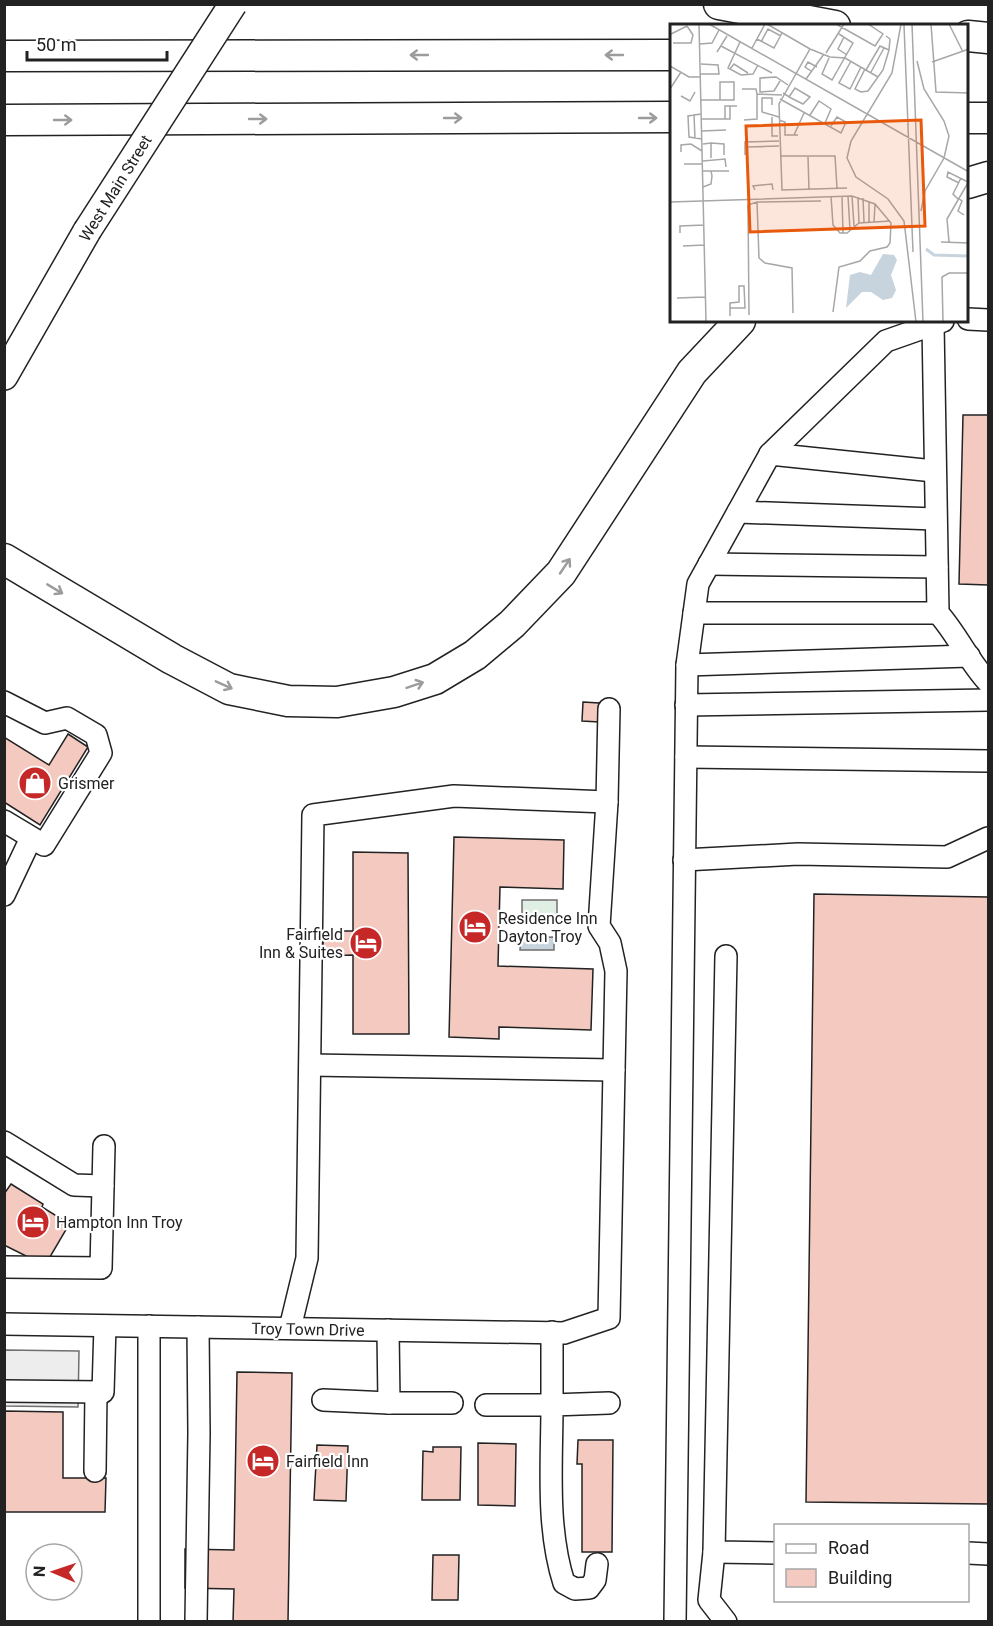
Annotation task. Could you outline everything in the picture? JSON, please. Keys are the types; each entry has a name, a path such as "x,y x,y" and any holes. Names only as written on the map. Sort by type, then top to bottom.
{"highway":[{"path":"719,4 824,24"},
{"path":"969,36 988,38"},
{"path":"4,56 670,55"},
{"path":"969,55 988,55"},
{"path":"4,120 670,117"},
{"path":"969,117 988,118"},
{"path":"969,183 988,177"},
{"path":"4,559 172,659 229,688 288,702 336,702 394,692 435,679 475,655 512,624 561,573 693,372 739,322"}],"main road":[{"name":"West Main Street","path":"4,376 87,231 233,4"}],"street":[{"path":"969,319 988,320"},
{"path":"675,1622 686,705 687,665 698,584 771,454 886,341 938,323 934,471 938,613 952,629 988,682"},
{"path":"771,454 934,471"},
{"path":"738,512 936,519"},
{"path":"709,564 937,567"},
{"path":"694,613 938,613"},
{"path":"687,665 969,656"},
{"path":"686,705 988,700"},
{"path":"4,702 45,723 66,718 96,735 101,753 44,845 4,821"},
{"path":"310,1065 614,1070 616,971 610,943 599,926 607,802 609,709"},
{"path":"686,757 988,761"},
{"path":"290,1328 307,1258 313,815 454,796 607,802"},
{"path":"4,895 32,838"},
{"path":"684,860 798,854 947,857 988,838"},
{"path":"726,956 714,1552 709,1600 726,1622"},
{"name":"Troy Town Drive","path":"4,1324 564,1333 609,1318 614,1070"},
{"path":"4,1142 74,1185 103,1186"},
{"path":"4,1267 101,1268 104,1146"},
{"path":"4,1391 104,1392 105,1326"},
{"path":"149,1326 149,1622"},
{"path":"196,1622 199,1456 198,1327"},
{"path":"388,1330 389,1403"},
{"path":"552,1332 554,1537 558,1564 564,1583 575,1589 589,1588 595,1580 597,1564"},
{"path":"95,1471 96,1392"},
{"path":"323,1400 452,1403"},
{"path":"486,1405 609,1403"},
{"path":"714,1552 774,1552"},
{"path":"969,1553 988,1554"}],"green space":[{"path":"522,900 557,900 557,917 522,918"}],"shaded area":[{"path":"521,935 522,938 554,937 554,950 520,950"},
{"path":"5,1350 79,1351 78,1407 5,1406"}],"building":[{"path":"963,415 988,415 988,585 959,584"},
{"path":"583,702 599,703 599,722 582,721"},
{"name":"Grismer","path":"68,734 88,747 40,825 4,802 4,737 49,765"},
{"name":"Residence Inn Dayton Troy","path":"454,837 564,840 563,889 500,887 498,966 593,969 591,1030 499,1027 499,1039 449,1037"},
{"name":"Fairfield Inn & Suites","path":"353,852 408,853 409,1034 353,1034 353,955 323,956 323,931 353,931"},
{"path":"814,894 988,897 988,1504 806,1502"},
{"name":"Hampton Inn Troy","path":"11,1184 43,1204 42,1207 63,1220 61,1223 67,1228 47,1262 38,1262 4,1245 4,1194"},
{"name":"Fairfield Inn","path":"237,1372 292,1373 288,1622 233,1622 234,1589 185,1588 185,1549 234,1550"},
{"path":"4,1411 63,1412 63,1478 106,1478 105,1512 4,1512"},
{"path":"578,1440 613,1440 612,1552 582,1552 582,1464 577,1464"},
{"path":"478,1443 516,1444 515,1506 478,1505"},
{"path":"317,1445 348,1446 346,1501 314,1500"},
{"path":"433,1447 461,1447 460,1500 422,1500 423,1451 433,1452"},
{"path":"433,1555 459,1555 458,1600 432,1600"}],"place":[{"name":"Grismer","path":"35,783"},
{"name":"Residence Inn Dayton Troy","path":"475,927"},
{"name":"Fairfield Inn & Suites","path":"366,943"},
{"name":"Hampton Inn Troy","path":"33,1222"},
{"name":"Fairfield Inn","path":"263,1461"}]}
